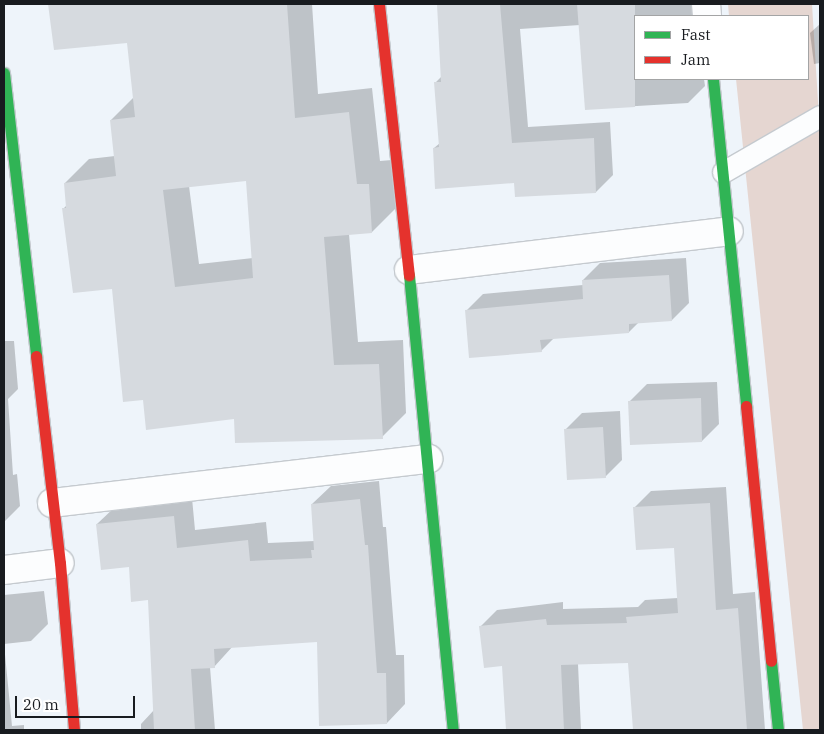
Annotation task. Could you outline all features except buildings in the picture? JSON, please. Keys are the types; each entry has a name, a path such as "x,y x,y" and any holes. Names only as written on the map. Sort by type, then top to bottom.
{"street":[{"path":"379,4 410,270 453,730"},
{"path":"4,74 60,563 74,730"},
{"path":"713,80 778,730"},
{"path":"410,270 729,231"},
{"path":"52,503 428,459"},
{"path":"4,570 60,563"}],"lane":[{"path":"723,172 820,116"}],"shaded area":[{"path":"728,4 812,4 820,134 820,730 803,730 736,80 809,80 809,15 729,15"}],"traffic: fast":[{"path":"4,73 36,356"},
{"path":"713,80 746,406"},
{"path":"409,275 453,730"},
{"path":"771,661 778,730"}],"traffic: jam":[{"path":"379,4 409,275"},
{"path":"36,356 60,563 74,730"},
{"path":"746,406 771,661"}]}
